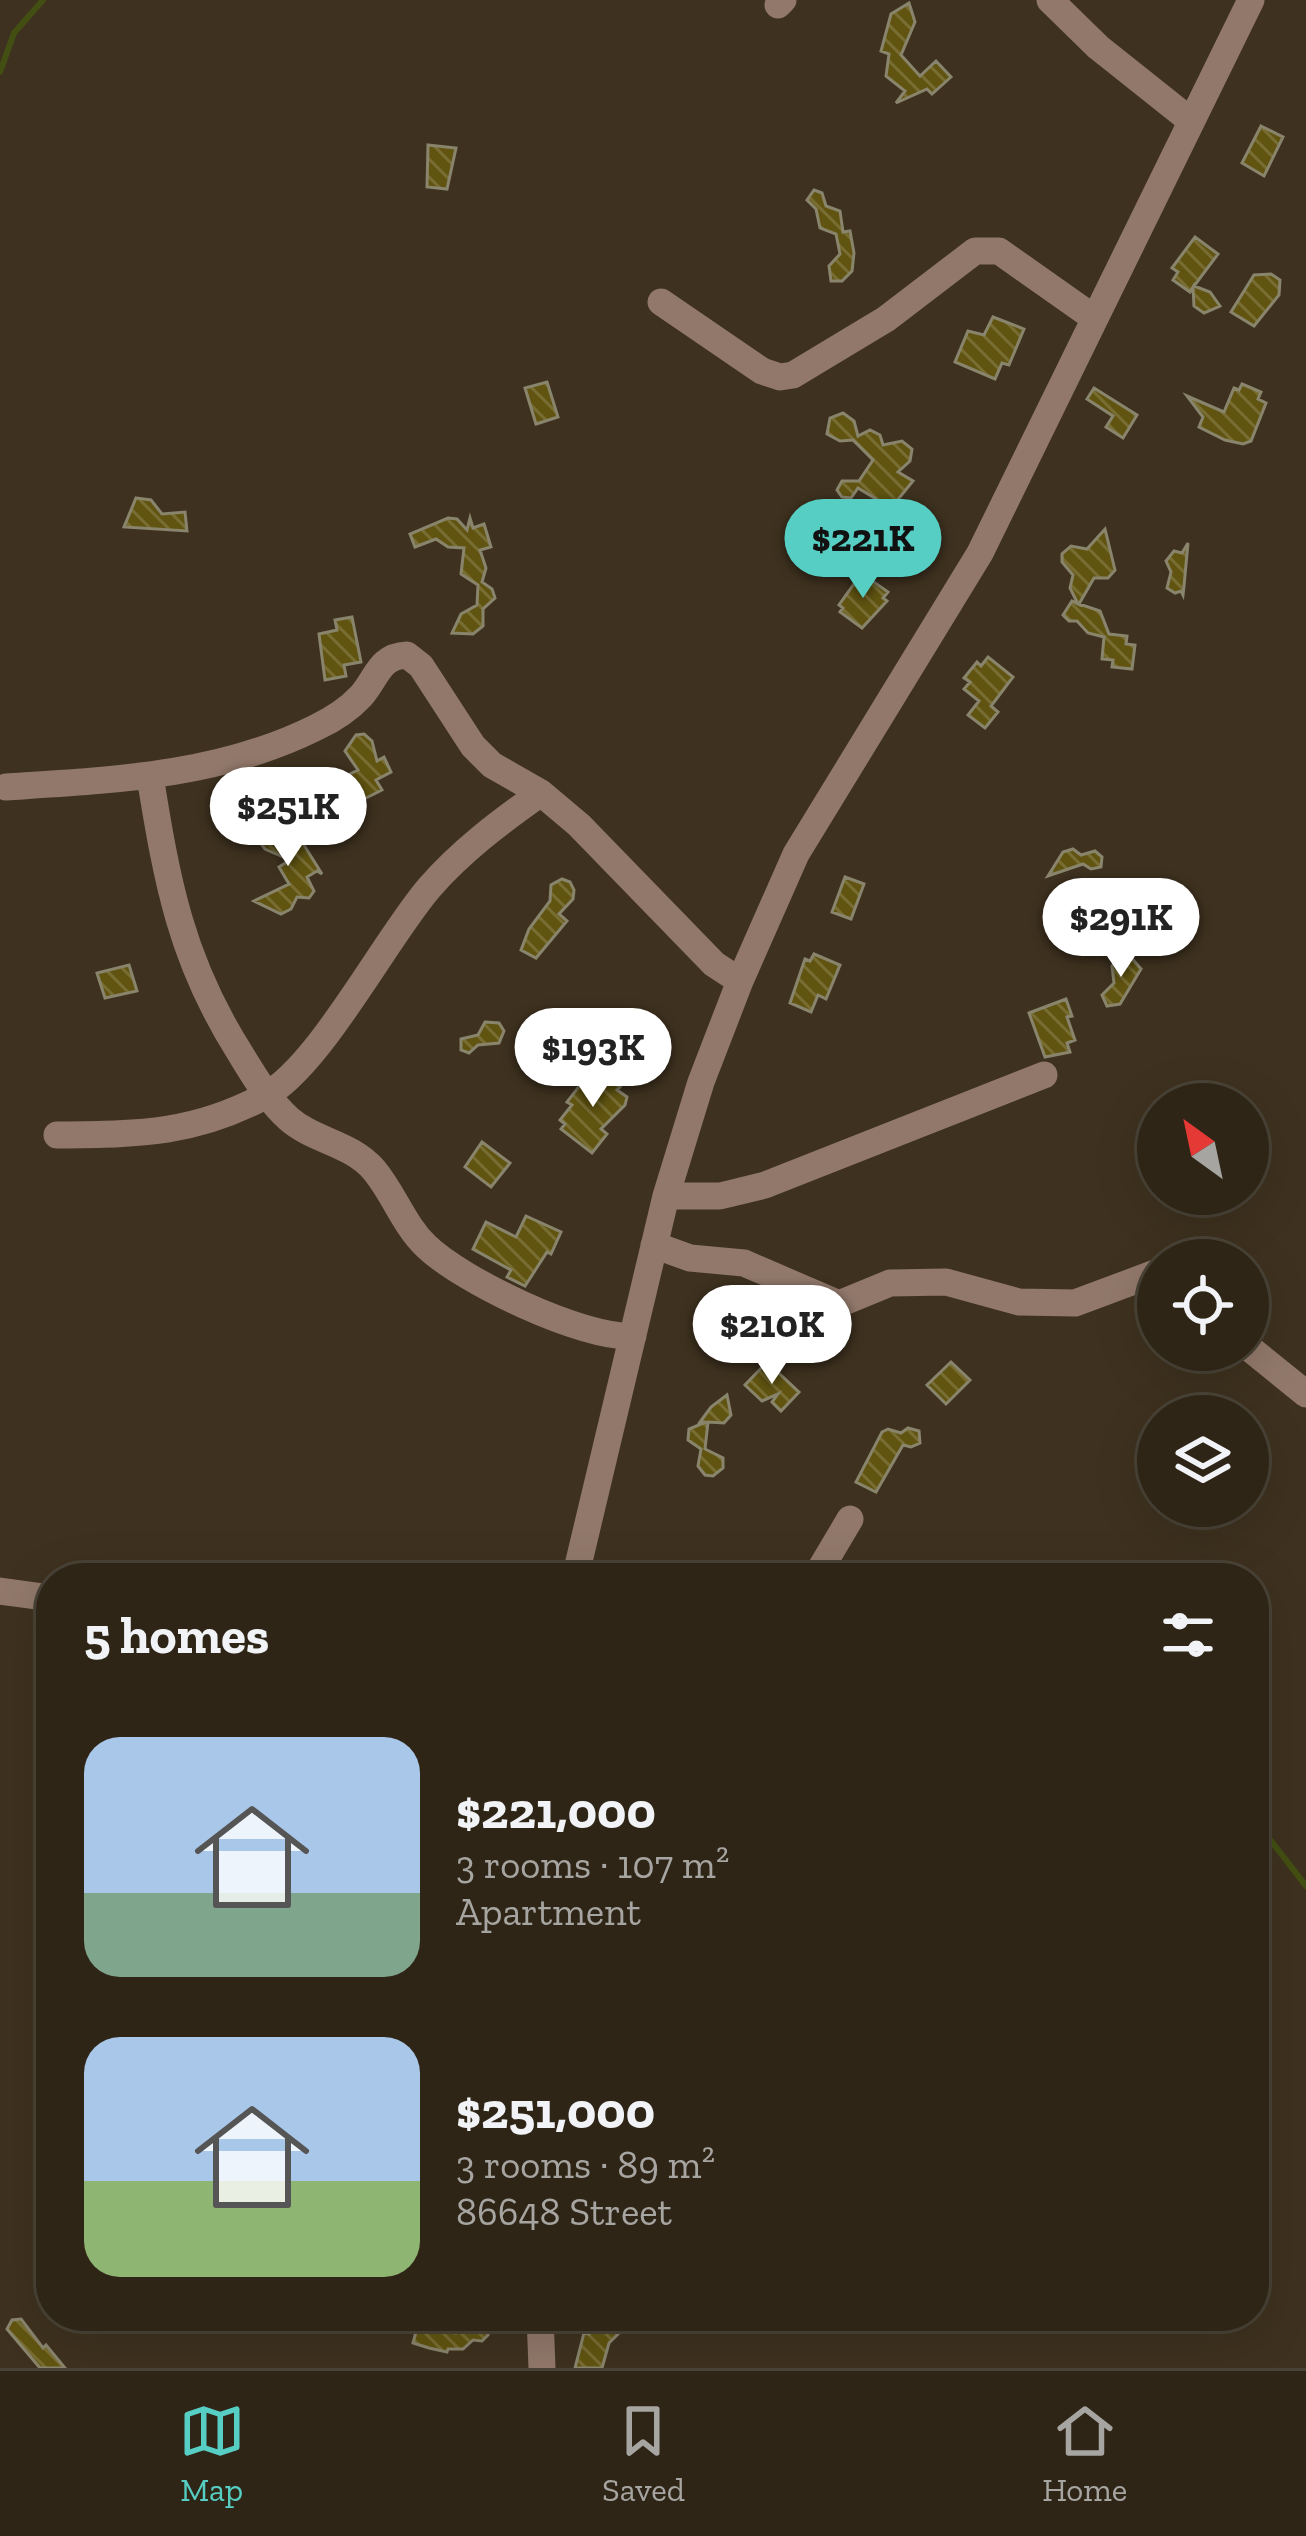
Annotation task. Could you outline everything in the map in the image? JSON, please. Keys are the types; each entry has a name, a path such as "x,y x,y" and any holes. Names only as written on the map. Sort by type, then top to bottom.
{"street":[{"path":"1050,0 1098,47 1190,121"},
{"path":"579,1563 666,1196 701,1082 740,981 796,854 980,553 1250,0"},
{"path":"661,302 762,371 779,377 794,375 886,319 975,251 986,248 999,251 1094,318"},
{"path":"6,787 150,776 236,760 320,726 358,698 381,665 407,655 421,666 455,720 492,765 542,793 623,868 714,964 740,981"},
{"path":"150,776 173,904 193,966 267,1095 292,1122 353,1152 372,1167 413,1231 448,1262 562,1323 633,1336"},
{"path":"57,1135 170,1132 209,1121 267,1095 302,1065 430,887 502,820 542,793"},
{"path":"666,1196 721,1196 764,1185 1044,1075"},
{"path":"654,1245 690,1258 744,1263 839,1304 890,1283 915,1282 946,1282 1019,1302 1075,1303 1137,1280"},
{"path":"1269,1364 1306,1394"},
{"path":"824,1563 850,1519"},
{"path":"0,1591 36,1596"},
{"path":"541,2331 542,2368"}],"building":[{"path":"909,3 915,22 901,55 920,76 936,61 951,77 932,94 927,89 896,103 905,91 886,76 889,54 881,51 891,14"},
{"path":"1261,126 1283,137 1264,176 1242,163"},
{"path":"428,145 456,148 447,189 427,187"},
{"path":"814,190 822,193 826,206 840,211 843,232 850,231 852,271 842,281 831,281 829,266 840,254 836,234 820,228 816,209 807,200"},
{"path":"1195,237 1218,254 1194,286 1210,292 1220,306 1204,313 1194,306 1193,287 1190,292 1173,280 1178,272 1172,268"},
{"path":"1271,274 1280,280 1279,295 1254,326 1231,312 1254,275"},
{"path":"993,317 1024,329 1009,365 1002,363 995,379 955,362 968,331 984,335"},
{"path":"547,382 558,417 536,424 525,388"},
{"path":"1242,384 1261,392 1258,399 1266,403 1251,441 1225,440 1199,427 1203,417 1187,396 1224,412 1234,388 1239,390"},
{"path":"1094,388 1137,415 1123,438 1106,427 1113,416 1087,399"},
{"path":"843,413 854,421 858,436 870,430 880,435 883,445 902,441 912,449 910,461 898,472 913,481 891,508 858,488 851,498 837,490 842,481 859,481 873,460 853,440 840,441 827,434 830,418"},
{"path":"136,498 151,500 162,514 185,512 187,531 124,527"},
{"path":"448,518 457,519 467,530 470,518 473,528 484,524 491,547 480,550 486,568 482,582 495,598 483,609 483,626 473,634 452,633 461,614 477,605 478,585 461,574 464,548 448,547 436,539 415,547 410,534"},
{"path":"1105,529 1115,570 1108,578 1094,578 1079,604 1100,611 1109,634 1127,636 1126,644 1135,645 1132,669 1112,667 1113,660 1102,659 1104,637 1088,633 1063,615 1072,601 1078,604 1070,588 1073,575 1062,562 1062,554 1071,546 1087,549"},
{"path":"1188,543 1183,595 1167,588 1171,572 1166,561 1174,551 1182,553"},
{"path":"859,577 864,581 867,577 888,592 883,598 887,601 862,628 840,612 839,605"},
{"path":"352,617 361,662 344,665 346,676 325,680 319,634 337,630 335,620"},
{"path":"988,657 1013,677 991,706 998,712 985,728 968,715 979,701 964,689 970,682 964,678"},
{"path":"364,734 372,741 377,761 384,757 391,772 376,780 382,790 362,800 350,774 358,770 345,751 356,735"},
{"path":"276,822 287,830 293,848 302,842 322,874 317,871 307,877 314,891 309,898 297,897 291,909 281,914 254,901 289,884 279,867 290,860 265,849 259,841 262,826"},
{"path":"1073,849 1081,855 1095,851 1102,857 1101,867 1091,869 1083,864 1048,876 1063,852"},
{"path":"845,877 864,884 851,919 832,912"},
{"path":"562,879 574,890 573,899 559,914 567,921 536,958 521,950 529,929 550,901 551,885"},
{"path":"814,954 840,965 826,999 818,995 811,1012 790,1003 805,959 810,961"},
{"path":"1129,955 1141,969 1120,1004 1107,1006 1102,995 1114,983 1112,966 1119,957"},
{"path":"129,965 137,991 105,998 97,973"},
{"path":"1066,999 1075,1040 1067,1043 1070,1052 1045,1057 1029,1013"},
{"path":"485,1022 499,1023 504,1031 499,1043 478,1045 469,1053 461,1050 461,1039 478,1035"},
{"path":"594,1067 627,1097 601,1129 607,1134 592,1153 561,1129 565,1124 560,1120 572,1105 567,1102"},
{"path":"482,1142 510,1163 491,1187 465,1167"},
{"path":"526,1216 561,1232 551,1254 547,1252 525,1286 507,1277 511,1270 473,1249 486,1222 516,1237"},
{"path":"767,1362 799,1392 781,1411 772,1402 778,1394 762,1401 745,1385"},
{"path":"951,1362 970,1380 946,1404 927,1385"},
{"path":"727,1395 731,1415 724,1423 708,1422 705,1449 723,1458 723,1468 713,1476 705,1475 698,1466 701,1449 688,1440 689,1429 706,1422 700,1422"},
{"path":"908,1428 919,1431 920,1443 903,1445 876,1492 856,1482 882,1432 901,1433"},
{"path":"21,2319 65,2368 40,2368 7,2329 12,2320"},
{"path":"416,2331 486,2331 488,2335 447,2352 413,2343"},
{"path":"620,2332 609,2343 602,2368 575,2368 584,2333"}],"waterway":[{"path":"0,72 14,33 43,0"},
{"path":"1269,1838 1306,1886"}]}
